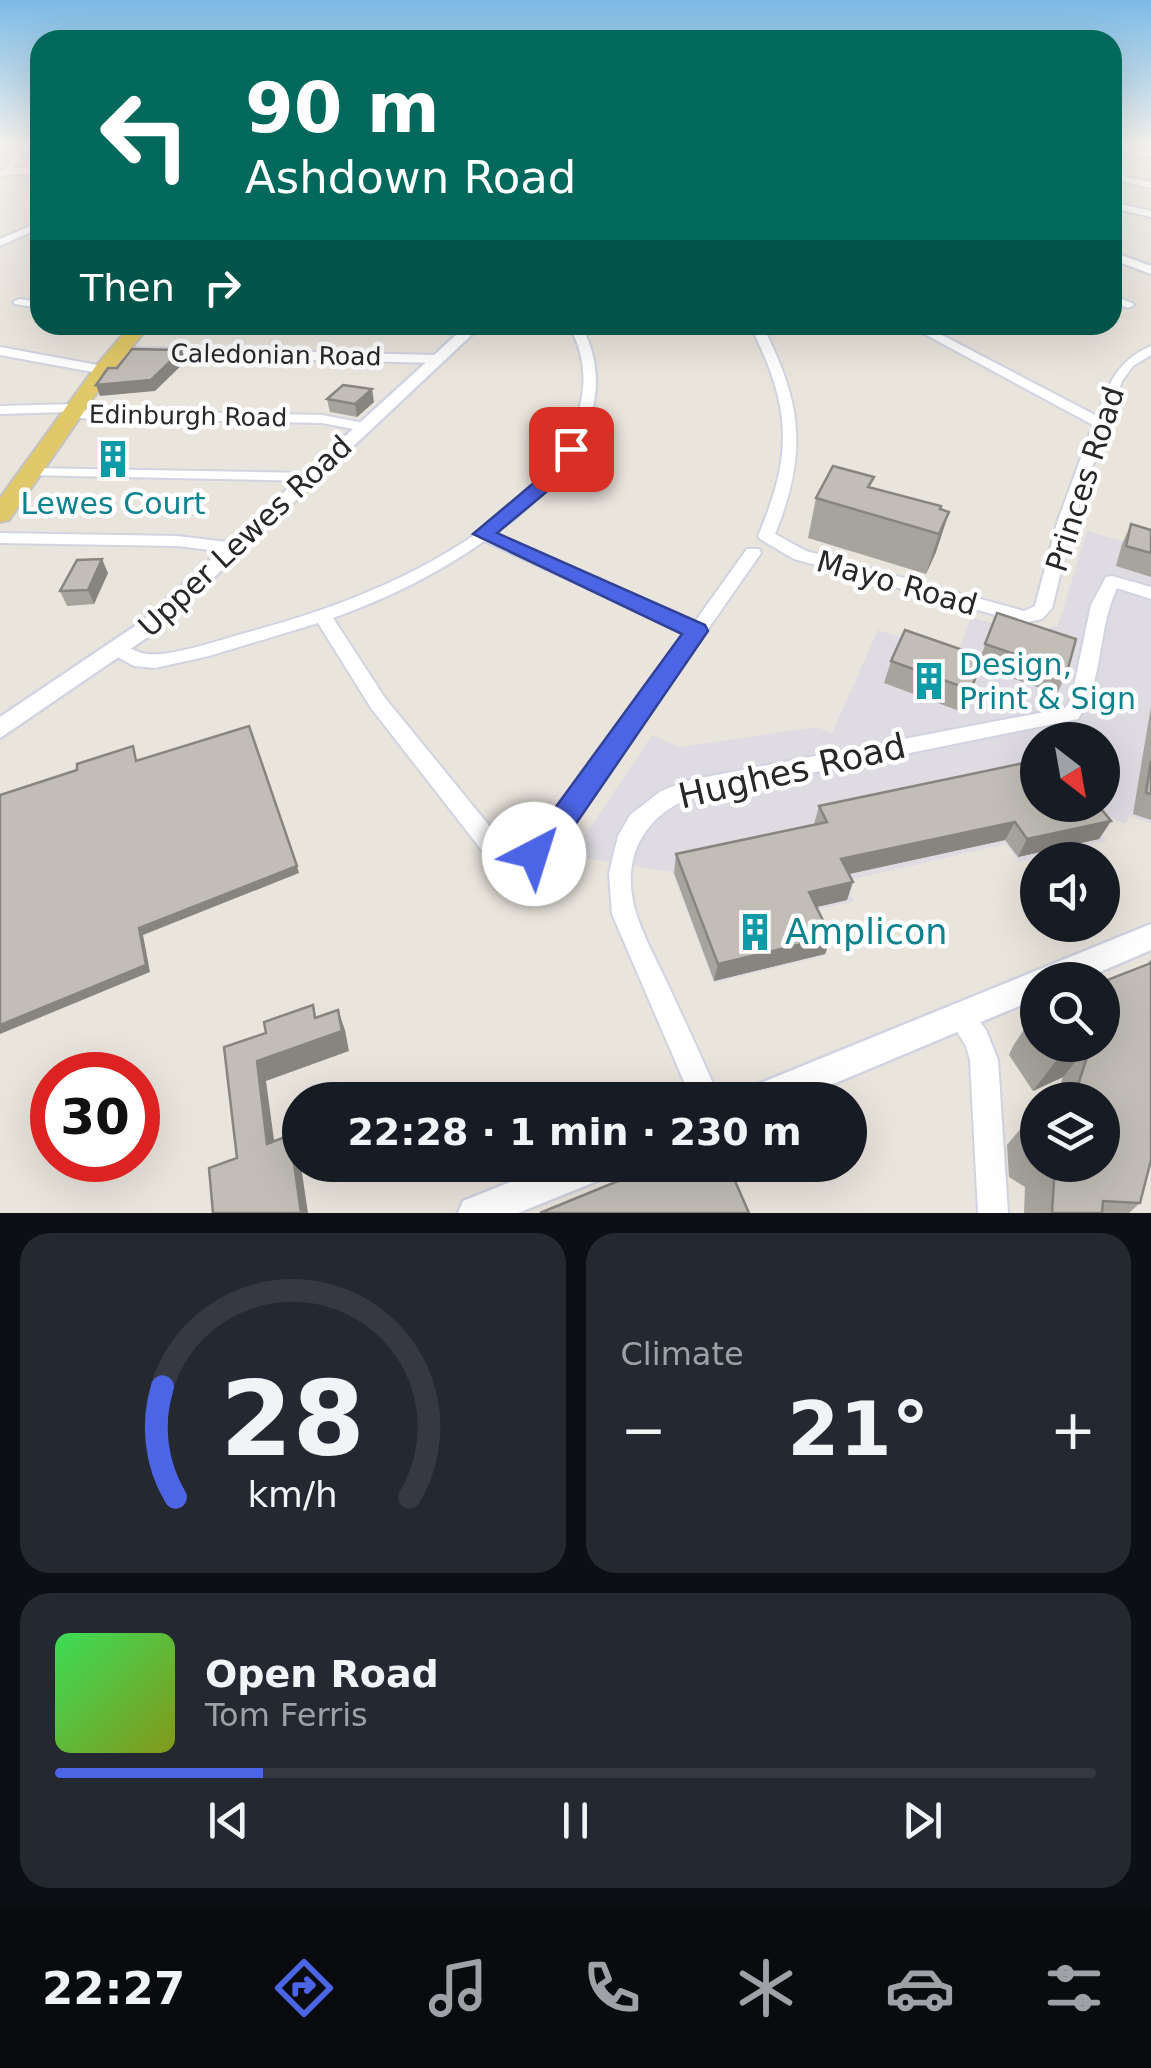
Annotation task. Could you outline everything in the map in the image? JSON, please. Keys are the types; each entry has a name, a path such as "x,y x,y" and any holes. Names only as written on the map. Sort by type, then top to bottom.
{"main road":[{"path":"0,515 133,335"}],"street":[{"path":"1122,207 1151,214"},
{"path":"0,243 30,230"},
{"path":"1122,260 1151,270"},
{"path":"20,302 30,304"},
{"path":"1122,302 1128,305"},
{"name":"Upper Lewes Road","path":"0,728 119,650 236,548 464,335"},
{"path":"119,650 141,661 155,661 248,640 322,616 416,575 483,534 543,485 577,437 592,384 580,335"},
{"path":"322,616 378,703 492,846 507,856 526,856 549,839 759,545 782,496 794,443 783,379 761,335"},
{"path":"933,335 1099,423"},
{"name":"Princes Road","path":"1032,616 1042,611 1046,600 1065,522 1120,373 1151,350"},
{"name":"Caledonian Road","path":"0,351 109,363 138,352 438,360"},
{"name":"Edinburgh Road","path":"0,410 322,419 364,427"},
{"path":"29,472 311,477"},
{"path":"483,534 696,631"},
{"path":"0,538 177,540 236,548"},
{"name":"Mayo Road","path":"759,545 1011,616 1032,616"},
{"name":"Hughes Road","path":"698,1082 624,914 618,883 620,858 639,821 664,801 690,789 1072,714 1080,700 1100,605 1112,582 1151,592"},
{"path":"1091,962 1151,937"},
{"path":"800,1082 1020,991"},
{"path":"960,1016 977,1039 984,1060 993,1213"},
{"path":"475,1213 552,1182"}],"shaded area":[{"path":"1087,531 1151,549 1151,824 1129,815 1126,824 1120,822 1120,722 1020,722 1020,822 1092,822 1107,841 1020,842 1019,862 1006,844 845,881 854,901 808,912 827,955 714,983 672,872 571,856 652,735 681,747 817,727 832,733 878,630 957,655 971,617 1016,630 1044,631 1058,625"}],"building":[{"path":"132,349 182,350 151,380 96,385 108,368 117,368"},
{"path":"343,385 372,389 355,404 327,399"},
{"path":"833,466 874,477 868,487 941,506 949,512 939,534 816,498"},
{"path":"1131,524 1151,530 1151,553 1126,546"},
{"path":"102,559 88,590 60,591 77,560"},
{"path":"997,613 1076,639 1067,672 985,644"},
{"path":"905,630 983,657 971,690 891,661"},
{"path":"249,726 297,866 139,928 146,965 0,1025 0,795 77,770 77,764 133,746 136,761"},
{"path":"1151,761 1151,794 1146,793"},
{"path":"1020,764 1020,822 1106,822 1027,839 1015,822 841,859 853,882 809,892 831,937 718,964 676,854 827,822 819,806"},
{"path":"1151,963 1151,1160 1140,1203 1103,1201 1102,1213 1052,1213 1054,1182 1120,1182 1120,1082 1079,1082 1085,1062 1120,1062 1120,975"},
{"path":"313,1005 315,1018 338,1010 342,1031 257,1061 267,1144 282,1138 282,1182 297,1182 301,1213 213,1213 209,1168 237,1158 224,1047 266,1033 264,1022"},
{"path":"616,1182 735,1182 749,1213 540,1213"}],"place":[{"name":"Lewes Court","path":"113,459"},
{"name":"Design, Print & Sign","path":"929,681"},
{"name":"Amplicon","path":"755,932"}],"route":[{"path":"534,854 549,839 696,631 483,534 543,485 571,449"}]}
